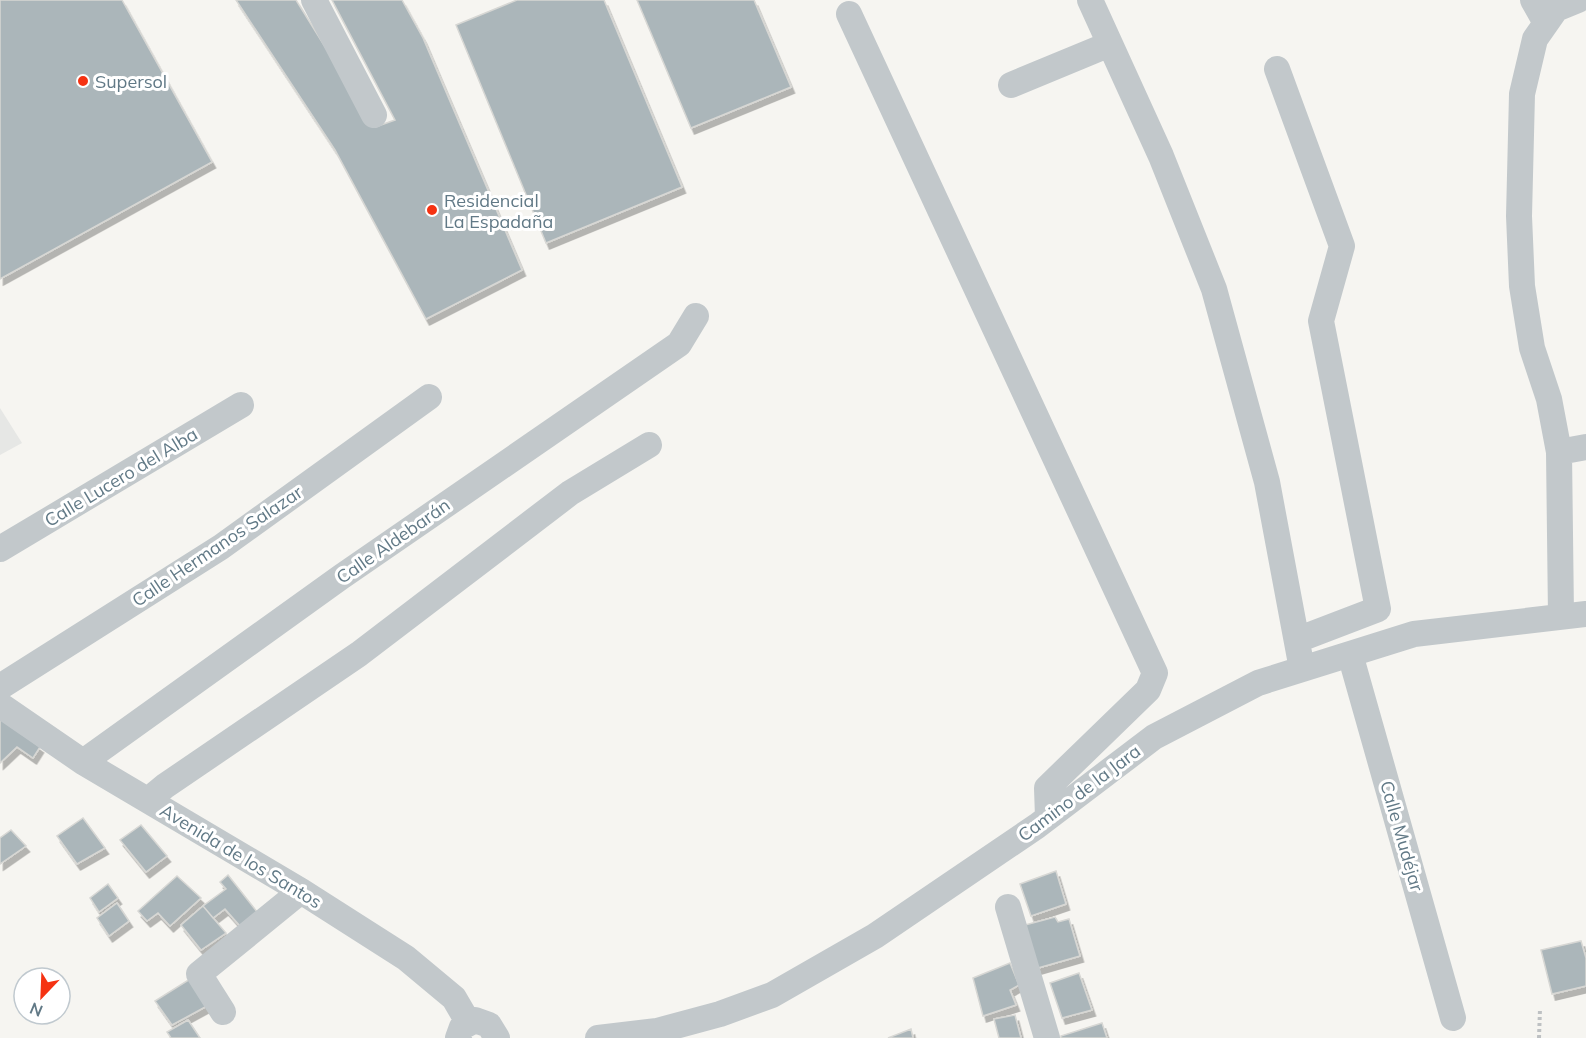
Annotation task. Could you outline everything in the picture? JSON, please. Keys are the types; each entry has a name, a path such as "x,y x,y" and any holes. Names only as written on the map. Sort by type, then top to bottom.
{"street":[{"path":"314,0 374,115"},
{"path":"1090,0 1161,156 1214,289 1268,482 1302,669"},
{"path":"1533,0 1546,23"},
{"path":"1573,615 1559,452 1549,399 1532,348 1522,286 1519,216 1522,94 1535,39 1556,9 1578,0"},
{"path":"849,14 1155,673 1148,690 1047,788 1048,818"},
{"path":"1011,85 1110,44"},
{"path":"1277,69 1342,246 1321,321 1378,609 1297,640"},
{"name":"Calle Aldebarán","path":"84,762 350,571 679,344 696,316"},
{"name":"Calle Hermanos Salazar","path":"0,687 221,547 429,397"},
{"name":"Calle Lucero del Alba","path":"0,549 241,405"},
{"path":"148,800 165,786 359,654 570,493 650,445"},
{"path":"1559,452 1586,447"},
{"name":"Camino de la Jara","path":"598,1038 657,1031 720,1014 772,995 875,936 1048,818 1154,737 1258,683 1414,634 1573,615"},
{"name":"Calle Mudéjar","path":"1350,654 1453,1018"},
{"name":"Avenida de los Santos","path":"0,705 84,762 301,891 406,958 454,998 463,1030"},
{"path":"223,1012 199,974 301,891"},
{"path":"1008,907 1047,1038"},
{"path":"463,1030 483,1021 495,1031 497,1038"}],"path":[{"path":"1539,1038 1540,1009"}],"shaded area":[{"path":"0,408 22,443 0,455"}],"building":[{"name":"Supersol","path":"0,0 122,0 212,162 0,279"},
{"name":"Residencial La Espadaña","path":"236,0 296,0 375,127 395,120 332,0 402,0 423,38 522,270 426,319 335,150"},
{"path":"517,0 604,0 682,187 546,243 456,25"},
{"path":"637,0 754,0 791,87 691,128"},
{"path":"0,718 40,747 33,758 17,747 0,763"},
{"path":"83,818 105,848 77,864 57,836"},
{"path":"141,825 167,856 146,872 120,840"},
{"path":"11,830 26,846 0,864 0,838"},
{"path":"1056,871 1066,904 1031,916 1020,884"},
{"path":"228,875 258,913 240,926 225,909 213,918 203,906 226,889 220,882"},
{"path":"177,876 201,898 170,926 158,913 147,921 138,911"},
{"path":"108,884 118,898 99,912 90,898"},
{"path":"117,903 129,921 109,936 97,918"},
{"path":"203,906 226,933 201,950 181,925"},
{"path":"1055,917 1058,922 1069,919 1080,956 1038,968 1025,925"},
{"path":"1581,941 1586,958 1586,986 1552,994 1541,950"},
{"path":"1010,963 1019,985 1010,990 1016,1005 983,1016 973,978"},
{"path":"1079,973 1092,1010 1062,1018 1050,983"},
{"path":"190,979 207,1006 172,1025 155,1001"},
{"path":"1015,1015 1021,1038 999,1038 994,1019"},
{"path":"188,1020 200,1038 171,1038 167,1032"},
{"path":"1102,1023 1107,1038 1061,1038 1061,1036"},
{"path":"911,1029 913,1038 888,1038"}],"place":[{"name":"Supersol","path":"83,81"},
{"name":"Residencial La Espadaña","path":"432,210"}]}
